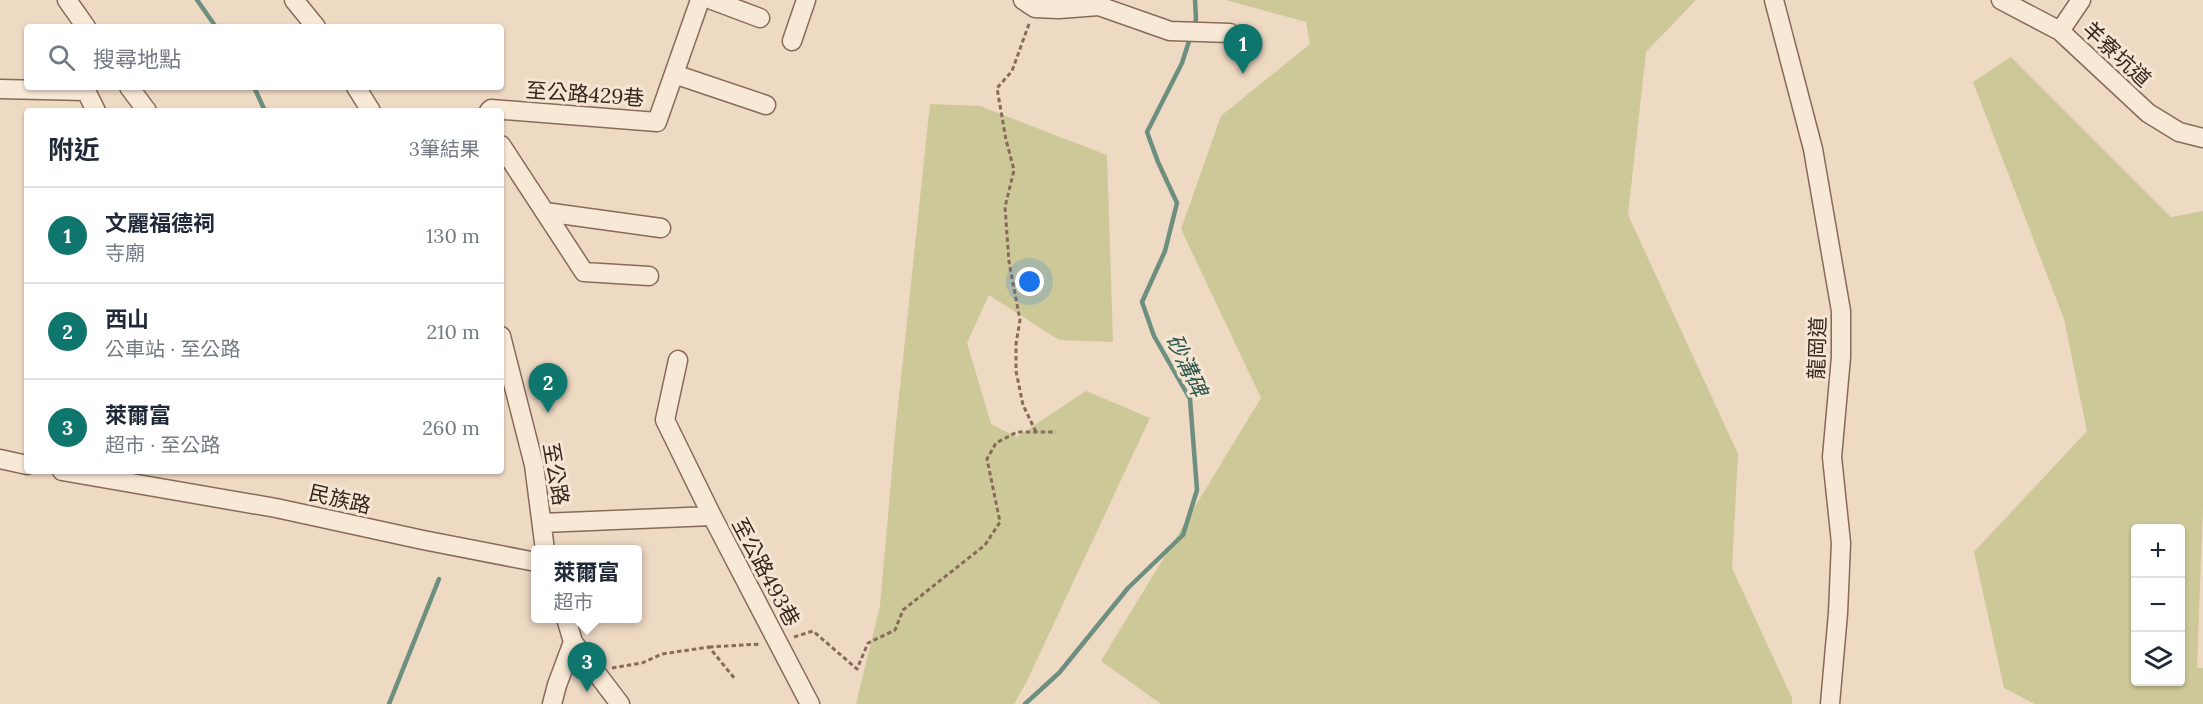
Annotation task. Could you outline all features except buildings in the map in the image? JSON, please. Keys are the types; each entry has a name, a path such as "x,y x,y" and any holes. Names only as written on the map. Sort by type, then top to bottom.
{"street":[{"path":"67,0 84,24"},
{"path":"294,0 314,24"},
{"name":"至公路429巷","path":"504,110 657,122 700,0"},
{"path":"712,0 760,18"},
{"path":"792,41 806,0"},
{"name":"龍岡道","path":"1774,0 1813,149 1841,311 1841,357 1832,457 1841,543 1830,704"},
{"name":"羊寮坑道","path":"2001,0 2060,31 2148,113 2179,132 2203,138"},
{"path":"2060,31 2081,0"},
{"path":"1038,4 1059,9 1099,3 1170,31 1230,33"},
{"path":"674,74 766,105"},
{"path":"0,89 24,90"},
{"path":"43,90 86,91 94,108"},
{"path":"131,90 145,108"},
{"path":"358,90 369,108"},
{"path":"504,150 584,272 649,276"},
{"path":"545,212 661,228"},
{"name":"至公路","path":"504,348 534,465 545,545"},
{"path":"678,360 665,420 712,516"},
{"path":"0,459 24,464"},
{"name":"民族路","path":"79,474 276,508 531,561"},
{"name":"至公路493巷","path":"542,523 712,516 810,704"},
{"path":"567,623 573,642 620,704"},
{"path":"552,704 573,642"}],"path":[{"path":"1036,432 1023,405 1016,371 1016,344 1020,320 1009,262 1005,207 1014,170 997,88 1012,71 1038,4"},
{"path":"596,673 642,663 662,654 709,647 778,642 813,632 857,669 868,643 895,630 903,610 985,545 1000,522 987,459 996,443 1017,432 1056,432"},
{"path":"709,647 735,679"}],"shaded area":[{"path":"1226,0 1696,0 1646,52 1628,215 1738,454 1732,568 1792,698 1792,704 1161,704 1101,661 1261,398 1181,229 1221,116 1310,44 1306,22"},
{"path":"2011,57 2171,217 2203,211 2203,505 2197,668 2203,668 2203,704 2035,704 2004,688 1974,552 2087,431 2064,319 1973,82"},
{"path":"930,104 980,106 1107,155 1113,342 1059,340 989,295 967,343 991,424 1017,437 1086,391 1150,418 1026,683 1014,704 856,704 880,606 896,425"}],"waterway":[{"path":"197,0 214,24"},
{"name":"砂溝碑","path":"1194,27 1195,0"},
{"name":"砂溝碑","path":"1025,704 1059,673 1128,588 1183,535 1197,490 1190,399 1154,336 1142,302 1165,251 1177,203 1147,132 1182,63 1191,35"},
{"path":"255,90 264,108"},
{"path":"389,704 439,579"}],"place":[{"name":"文麗福德祠","path":"1243,74"},
{"name":"西山","path":"548,413"},
{"name":"萊爾富","path":"587,692"}]}
